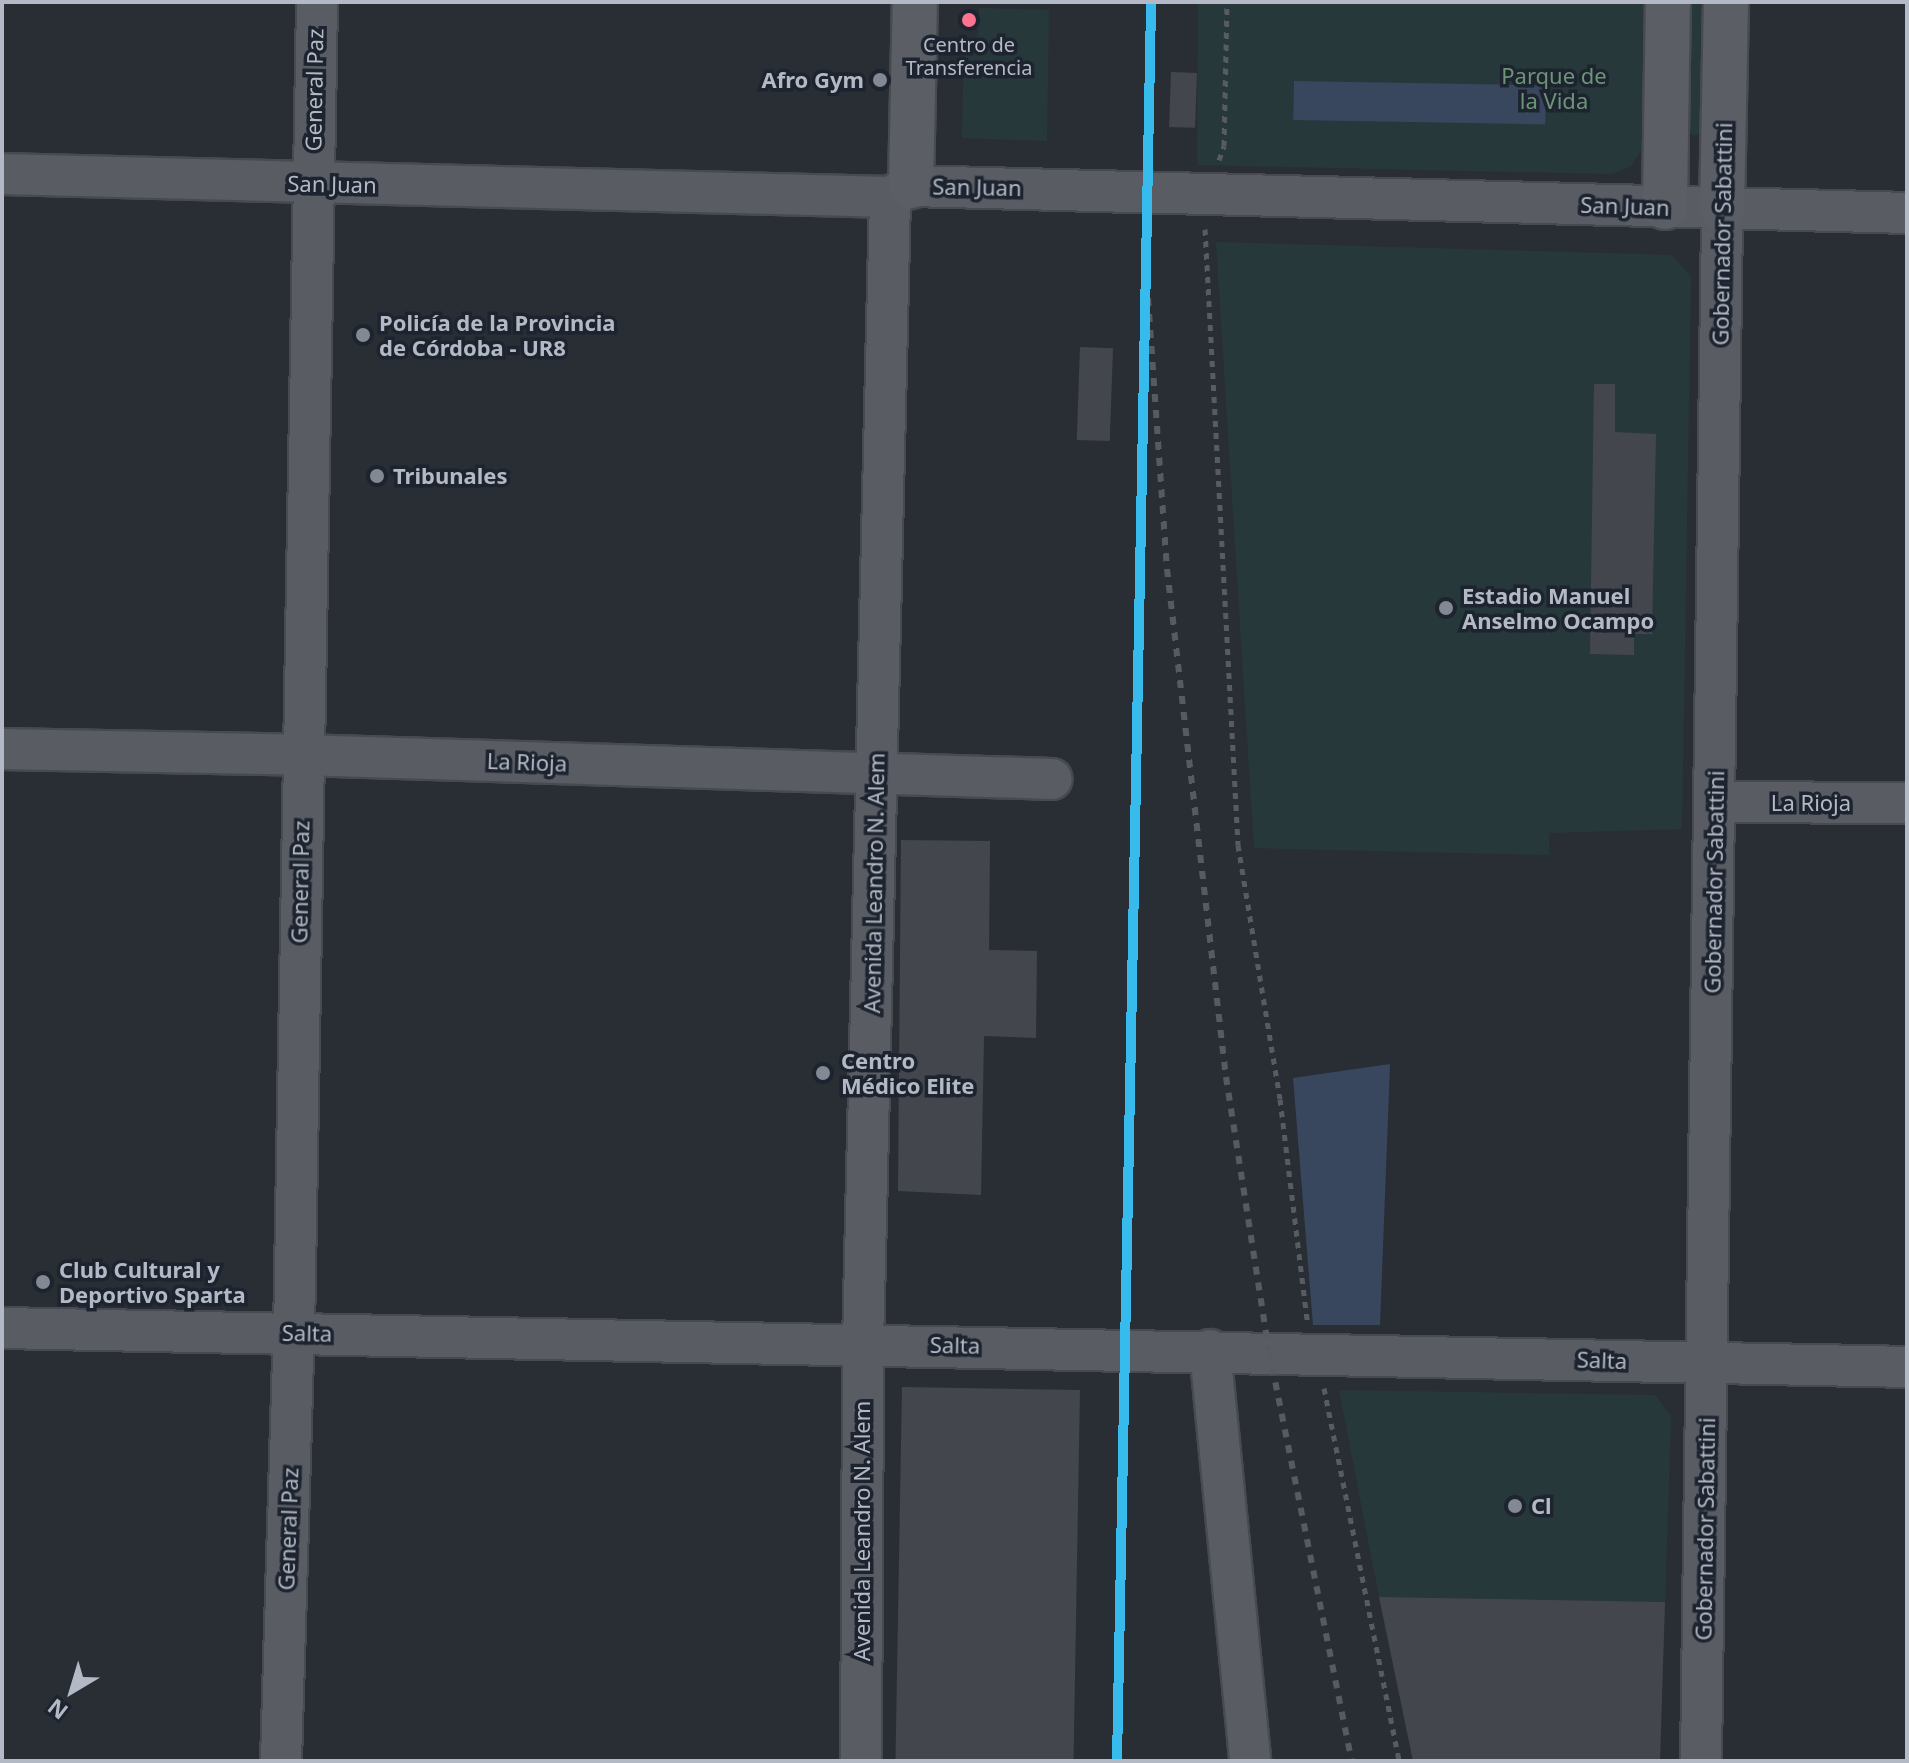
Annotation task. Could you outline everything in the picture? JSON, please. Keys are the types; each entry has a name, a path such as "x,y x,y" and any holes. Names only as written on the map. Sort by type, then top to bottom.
{"main road":[{"name":"Avenida Leandro N. Alem","path":"901,191 915,2"},
{"path":"1665,207 1668,2"},
{"name":"Gobernador Sabattini","path":"1722,209 1726,2"}],"street":[{"name":"General Paz","path":"281,1761 294,1333 317,2"},
{"name":"San Juan","path":"2,174 312,184 1209,193 1907,213"},
{"name":"Avenida Leandro N. Alem","path":"861,1761 863,1344 876,773 901,191"},
{"name":"Gobernador Sabattini","path":"1701,1761 1722,209"},
{"name":"La Rioja","path":"2,749 302,755 1052,779"},
{"name":"La Rioja","path":"1715,802 1907,803"},
{"name":"Salta","path":"2,1328 1315,1352 1907,1367"},
{"path":"1210,1350 1250,1761"}],"path":[{"path":"1227,2 1224,146 1209,193 1203,244 1238,845 1280,1099 1307,1325 1399,1761"}],"green space":[{"name":"Parque de la Vida","path":"1198,2 1646,2 1642,149 1631,166 1612,174 1197,165"},
{"path":"1685,2 1706,2 1702,132 1694,136 1685,131"},
{"path":"979,8 1049,10 1047,141 962,138 964,38 978,37"},
{"path":"1216,242 1672,255 1691,277 1682,829 1549,833 1549,855 1254,848"},
{"name":"Cl","path":"1339,1390 1655,1395 1671,1416 1665,1602 1379,1597"}],"water":[{"path":"1294,81 1546,85 1545,124 1293,120"},
{"path":"1390,1064 1380,1325 1313,1325 1293,1078"}],"building":[{"path":"1171,72 1197,73 1195,128 1169,127"},
{"path":"1080,347 1113,348 1110,441 1077,440"},
{"path":"1594,384 1615,384 1615,432 1656,434 1652,634 1634,634 1634,655 1590,654"},
{"path":"901,840 990,841 989,950 1037,951 1036,1038 984,1036 981,1195 898,1191"},
{"path":"902,1387 1080,1390 1073,1761 895,1761"},
{"path":"1379,1597 1665,1602 1660,1761 1413,1761"}],"railway":[{"path":"1148,298 1167,569 1226,1077 1269,1351 1352,1761"}],"transit line":[{"path":"1117,1761 1151,2"}],"place":[{"name":"Centro de Transferencia","path":"969,20"},
{"name":"Afro Gym","path":"880,80"},
{"name":"Policía de la Provincia de Córdoba - UR8","path":"363,335"},
{"name":"Tribunales","path":"377,476"},
{"name":"Estadio Manuel Anselmo Ocampo","path":"1446,608"},
{"name":"Centro Médico Elite","path":"823,1073"},
{"name":"Club Cultural y Deportivo Sparta","path":"43,1282"},
{"name":"Cl","path":"1515,1506"}]}
